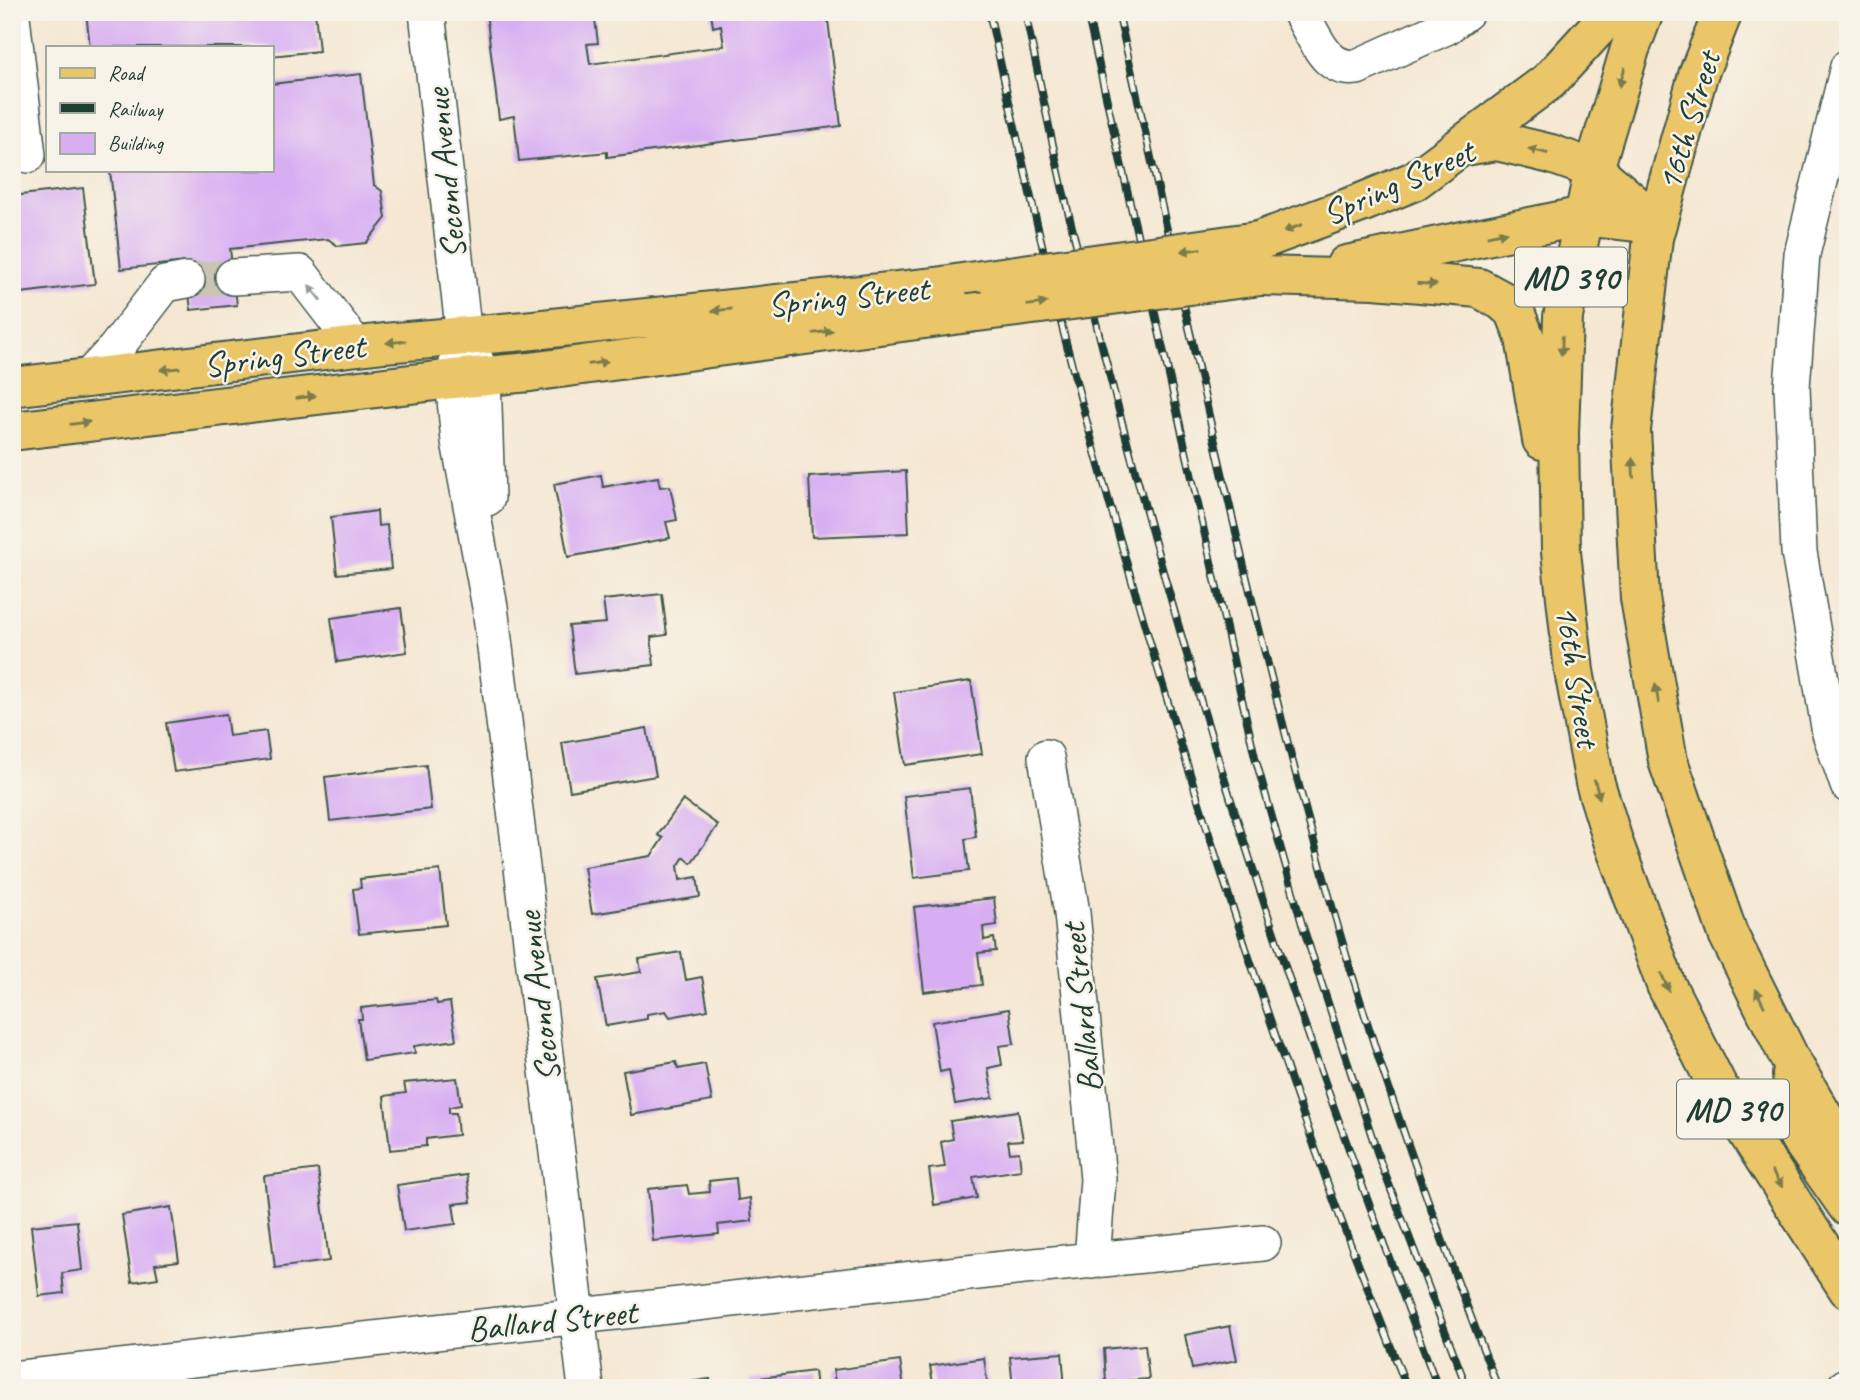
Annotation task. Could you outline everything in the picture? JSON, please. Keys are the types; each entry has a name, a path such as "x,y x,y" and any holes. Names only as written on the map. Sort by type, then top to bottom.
{"main road":[{"path":"1464,146 1549,81 1612,12"},
{"name":"16th Street","path":"1644,12 1630,49 1594,169 1563,317 1559,434 1561,552 1574,671 1595,783 1621,864 1666,985 1717,1085 1848,1289"},
{"name":"16th Street","path":"1724,12 1698,75 1653,238 1631,430 1640,598 1668,761 1728,934 1790,1059 1834,1135 1848,1153"},
{"name":"Spring Street","path":"1259,258 1361,203 1414,181 1464,146 1497,141 1551,154 1594,169 1657,224"},
{"name":"Spring Street","path":"12,431 530,372 939,301 1259,258 1339,266 1583,216 1657,224"},
{"path":"1259,258 1374,279 1479,288 1501,300 1515,312 1525,338 1561,552"},
{"name":"Spring Street","path":"12,387 464,336 939,301"},
{"path":"1790,1059 1799,1137 1848,1207"}],"street":[{"name":"Second Avenue","path":"427,12 468,378 459,441 490,607 586,1388"},
{"path":"1300,12 1329,61 1344,69 1357,67 1446,27 1465,12"},
{"path":"12,17 28,155"},
{"path":"1848,67 1801,254 1792,387 1799,552 1830,733 1848,785"},
{"path":"233,278 300,273 357,347"},
{"path":"88,378 115,349 165,284 187,279"},
{"name":"Ballard Street","path":"1046,757 1072,913 1098,1179 1092,1261"},
{"name":"Ballard Street","path":"12,1379 995,1270 1263,1243"}],"building":[{"path":"86,12 315,12 319,51 273,56 273,46 90,46"},
{"path":"486,12 594,12 598,43 587,44 590,64 724,46 721,25 713,27 711,12 827,12 841,126 607,157 607,152 519,161 514,116 499,119"},
{"path":"361,74 374,185 382,191 386,218 366,243 338,246 328,239 230,249 237,305 191,310 185,262 121,269 110,172 273,172 273,84"},
{"path":"83,188 95,284 12,294 12,196"},
{"path":"906,471 909,533 812,537 809,477"},
{"path":"601,475 603,487 658,477 660,487 670,486 677,520 666,522 670,538 568,557 554,484"},
{"path":"377,511 378,526 387,525 391,569 337,574 331,517"},
{"path":"662,594 667,635 651,637 654,665 575,674 569,626 606,623 603,600"},
{"path":"401,608 407,652 337,662 331,618"},
{"path":"971,681 982,754 905,765 894,692"},
{"path":"226,714 229,736 266,731 270,759 174,772 166,723"},
{"path":"647,728 656,776 570,791 562,743"},
{"path":"426,765 431,809 330,821 325,777"},
{"path":"970,788 976,837 965,839 969,871 914,878 904,796"},
{"path":"683,800 718,825 691,863 684,857 678,866 680,880 697,877 700,897 592,914 584,867 651,856 663,838 658,835"},
{"path":"440,870 446,925 359,934 353,889 361,888 360,879"},
{"path":"994,898 997,925 983,927 984,940 994,938 996,951 978,953 982,985 924,992 914,907"},
{"path":"681,952 686,980 702,977 708,1010 670,1017 666,1011 647,1014 647,1019 606,1026 597,979 641,972 639,959"},
{"path":"436,1000 437,1004 450,1002 456,1040 414,1046 415,1053 364,1060 358,1019 362,1019 361,1008"},
{"path":"1009,1009 1014,1044 999,1046 1002,1065 988,1068 993,1098 955,1104 949,1070 940,1072 932,1022"},
{"path":"676,1062 678,1069 705,1064 712,1101 631,1115 623,1071"},
{"path":"457,1078 461,1105 449,1107 449,1113 456,1113 458,1135 426,1139 426,1146 390,1150 384,1096 406,1093 404,1083"},
{"path":"1018,1111 1023,1140 1008,1141 1010,1153 1019,1152 1021,1170 973,1177 977,1198 934,1205 929,1169 945,1167 941,1142 953,1139 950,1121"},
{"path":"318,1169 329,1261 275,1268 264,1176"},
{"path":"467,1175 471,1202 453,1204 456,1224 404,1231 397,1185"},
{"path":"736,1178 738,1200 750,1198 752,1221 718,1225 719,1234 653,1241 648,1189 687,1185 689,1194 710,1192 709,1181"},
{"path":"171,1207 179,1261 155,1264 158,1278 132,1282 122,1215"},
{"path":"77,1221 82,1270 62,1273 64,1293 39,1296 31,1226"},
{"path":"1230,1326 1237,1360 1192,1369 1185,1335"},
{"path":"1145,1345 1149,1379 1106,1382 1104,1349"},
{"path":"1062,1353 1065,1388 1013,1388 1010,1357"},
{"path":"984,1358 988,1388 934,1388 930,1366"},
{"path":"900,1361 904,1388 836,1388 833,1370"},
{"path":"814,1371 816,1388 752,1388 751,1379"},
{"path":"710,1379 711,1388 662,1388 662,1386"}],"tunnel":[{"path":"187,280 233,277"}],"railway":[{"path":"989,12 1078,388 1173,719 1231,904 1294,1088 1345,1231 1407,1388"},
{"path":"1025,12 1089,295 1137,478 1216,752 1293,990 1353,1161 1438,1388"},
{"path":"1087,12 1255,757 1302,924 1380,1161 1467,1388"},
{"path":"1118,12 1246,577 1303,801 1334,913 1390,1093 1498,1388"}]}
